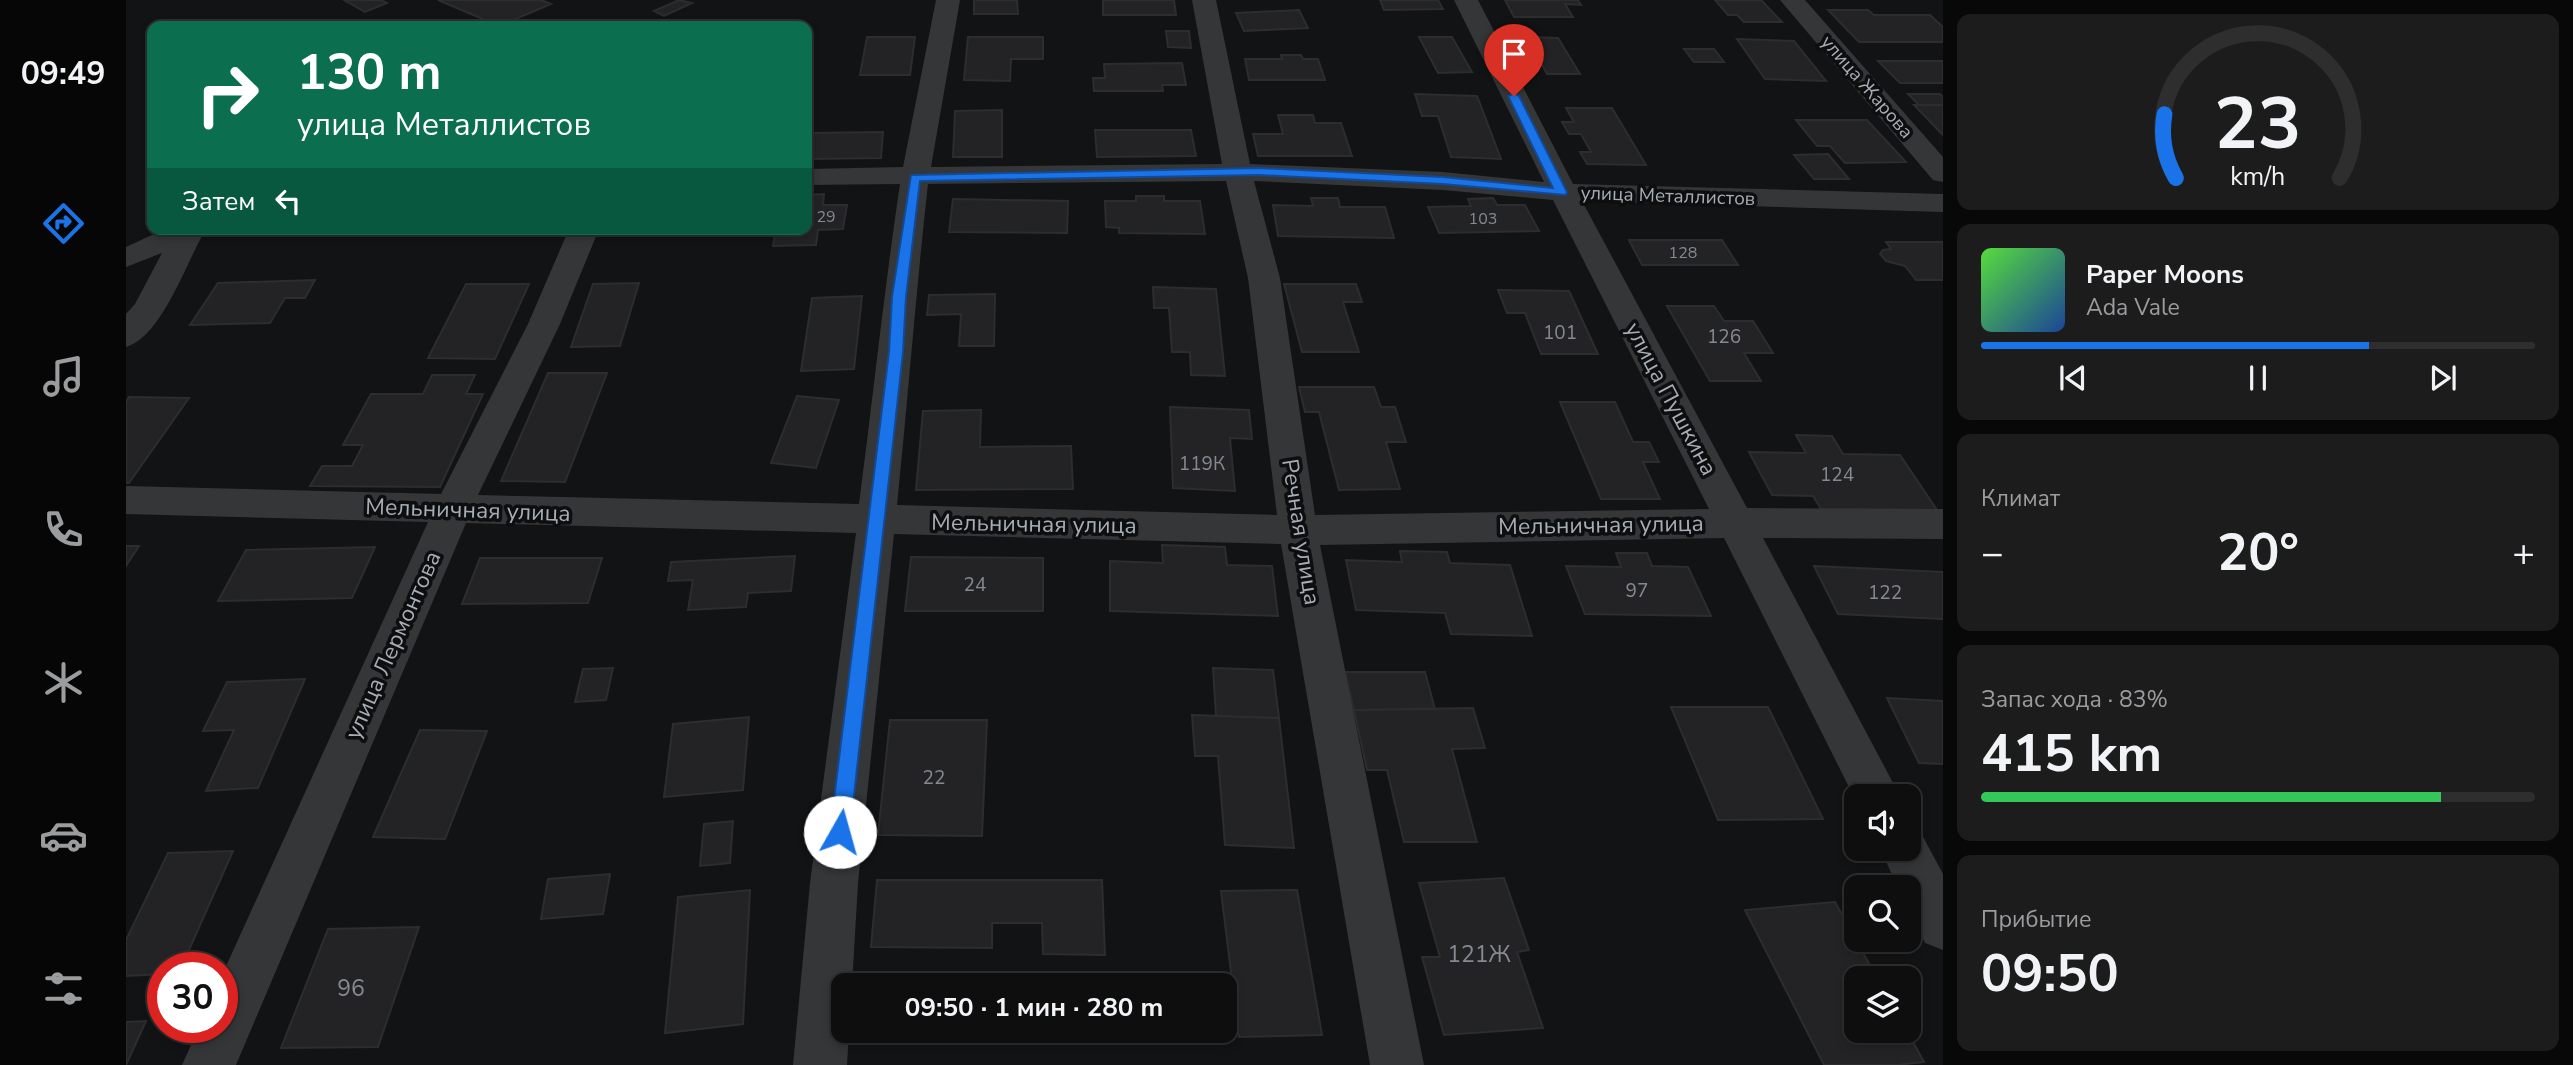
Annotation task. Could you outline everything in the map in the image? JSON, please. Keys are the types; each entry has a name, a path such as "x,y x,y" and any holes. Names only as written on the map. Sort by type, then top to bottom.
{"street":[{"path":"820,1065 834,883 896,352 899,297 915,178 948,0"},
{"name":"Речная улица","path":"1204,0 1238,172 1264,278 1298,530 1397,1065"},
{"name":"улица Пушкина","path":"1466,0 1561,192 1737,523 1871,784"},
{"name":"улица Жарова","path":"1792,0 1943,174"},
{"name":"улица Металлистов","path":"812,177 915,178 1238,172 1443,181 1561,192 1943,203"},
{"path":"126,258 177,235"},
{"path":"126,336 148,309 187,235"},
{"name":"улица Лермонтова","path":"209,1065 453,510 544,324 581,235"},
{"name":"Мельничная улица","path":"126,500 1298,530 1737,523 1943,524"},
{"path":"1910,861 1943,925"}],"building":[{"path":"344,0 381,0 387,3 365,12"},
{"path":"438,0 541,0 551,4 511,21 487,21"},
{"path":"679,0 692,3 664,16 654,11"},
{"path":"974,0 1017,0 1018,14 974,14"},
{"path":"1103,0 1174,0 1176,15 1103,15"},
{"path":"1380,0 1438,0 1443,9 1384,10"},
{"path":"1505,0 1578,0 1581,5 1565,4 1573,17 1514,17"},
{"path":"1715,0 1761,0 1782,22 1744,22 1737,15 1728,15"},
{"path":"1299,10 1308,28 1244,31 1236,13"},
{"path":"1828,10 1868,10 1874,15 1930,15 1943,27 1943,42 1859,42"},
{"path":"1166,31 1189,31 1191,48 1168,47"},
{"path":"867,37 915,37 910,75 860,75"},
{"path":"968,37 1043,37 1043,59 1011,59 1010,81 964,80"},
{"path":"1419,37 1452,37 1472,72 1438,73"},
{"path":"1527,37 1558,38 1580,74 1547,74"},
{"path":"1737,39 1794,41 1826,81 1765,79"},
{"path":"1684,49 1714,49 1724,62 1694,62"},
{"path":"1281,55 1301,55 1303,59 1318,59 1325,80 1249,80 1245,59 1282,59"},
{"path":"1878,61 1943,61 1943,83 1900,83"},
{"path":"1182,63 1186,85 1162,85 1163,91 1094,91 1093,78 1105,78 1104,64"},
{"path":"1415,94 1477,96 1501,159 1451,157 1438,116 1422,116"},
{"path":"1908,94 1940,94 1943,97 1943,105 1919,105"},
{"path":"1914,105 1943,105 1943,135"},
{"path":"1566,108 1612,108 1646,165 1587,164 1580,152 1591,152 1581,134 1569,134 1562,122 1574,122"},
{"path":"1002,110 1002,157 953,157 955,111"},
{"path":"1278,115 1313,115 1315,123 1341,123 1352,156 1258,156 1253,134 1283,134"},
{"path":"1796,120 1867,120 1906,162 1845,163 1830,146 1817,146"},
{"path":"1095,130 1191,130 1196,156 1097,157"},
{"path":"883,132 881,158 812,159 812,133"},
{"path":"1828,154 1849,179 1814,179 1794,155"},
{"path":"824,194 823,205 847,205 843,229 818,230 816,245 773,246 775,235 812,235 812,195"},
{"path":"1136,196 1164,196 1164,201 1200,201 1205,234 1119,233 1119,228 1106,227 1105,201 1136,201"},
{"path":"1311,198 1338,198 1340,207 1385,207 1394,238 1278,236 1273,205 1313,206"},
{"path":"1493,198 1497,205 1525,205 1539,231 1439,233 1428,207 1471,206 1468,199"},
{"path":"953,199 1068,201 1067,233 949,232"},
{"path":"1629,240 1722,240 1738,265 1642,265"},
{"path":"1886,242 1943,242 1943,280 1916,280 1905,266 1886,261 1880,254 1883,250 1891,249"},
{"path":"315,280 305,298 285,298 270,323 190,325 218,283"},
{"path":"639,283 620,346 571,347 593,284"},
{"path":"466,284 529,284 495,359 428,358"},
{"path":"1284,284 1356,284 1362,302 1343,302 1359,352 1302,352"},
{"path":"1153,287 1216,289 1225,376 1191,375 1190,352 1172,352 1169,308 1154,308"},
{"path":"1498,290 1569,291 1598,354 1541,354 1525,313 1507,313"},
{"path":"995,294 994,346 959,346 961,314 927,315 929,295"},
{"path":"862,296 854,369 801,371 812,298"},
{"path":"1667,306 1714,306 1724,321 1753,321 1773,353 1744,353 1761,381 1710,381"},
{"path":"548,373 607,373 565,482 501,481"},
{"path":"432,375 475,375 466,394 483,394 440,487 310,486 322,466 352,466 363,445 343,445 371,394 423,394"},
{"path":"1299,387 1374,387 1381,407 1395,407 1406,442 1386,442 1400,489 1339,490 1319,412 1305,412"},
{"path":"797,396 839,400 816,468 771,463"},
{"path":"129,397 189,398 129,483 126,483 126,402"},
{"path":"1560,402 1615,402 1633,442 1649,442 1659,462 1643,462 1660,499 1601,499"},
{"path":"1170,407 1249,410 1252,439 1230,438 1235,491 1173,488"},
{"path":"981,410 980,447 1071,446 1073,489 916,490 923,411"},
{"path":"1796,435 1832,436 1843,454 1900,455 1937,510 1821,509 1813,496 1772,495 1749,452 1806,453"},
{"path":"1162,545 1225,547 1227,565 1272,566 1278,616 1110,611 1110,561 1163,563"},
{"path":"126,546 139,546 126,566"},
{"path":"375,547 352,598 218,601 246,550"},
{"path":"1400,551 1447,552 1450,563 1510,565 1532,636 1451,634 1445,613 1356,610 1346,560 1402,562"},
{"path":"1616,553 1647,553 1652,566 1688,567 1711,616 1585,614 1566,566 1621,567"},
{"path":"795,556 791,591 748,593 746,607 688,610 693,580 668,581 671,562"},
{"path":"911,557 1043,558 1043,611 905,611"},
{"path":"480,558 602,558 588,603 462,604"},
{"path":"1814,566 1943,572 1943,619 1838,614"},
{"path":"613,668 606,700 575,702 583,669"},
{"path":"1213,668 1273,670 1279,718 1216,716"},
{"path":"1345,672 1425,672 1435,709 1354,710"},
{"path":"305,679 258,788 206,791 234,730 203,731 227,682"},
{"path":"1887,698 1943,701 1943,764 1919,763"},
{"path":"1671,707 1768,707 1823,819 1718,820"},
{"path":"1473,708 1485,748 1452,749 1477,842 1404,842 1387,770 1367,770 1354,710"},
{"path":"1192,715 1279,718 1294,848 1225,845 1218,756 1195,756"},
{"path":"749,717 743,790 664,797 673,724"},
{"path":"890,720 987,720 982,836 878,835"},
{"path":"420,730 487,731 445,839 373,837"},
{"path":"733,821 730,863 700,866 704,824"},
{"path":"233,851 188,952 147,952 147,975 126,976 126,940 168,853"},
{"path":"610,874 603,914 541,919 548,879"},
{"path":"1504,878 1529,950 1517,952 1543,1028 1444,1035 1422,957 1440,957 1419,883"},
{"path":"877,880 1102,880 1105,955 1043,954 1042,923 992,923 992,948 871,947"},
{"path":"750,890 743,1024 665,1033 678,897"},
{"path":"1297,890 1322,1035 1239,1037 1237,973 1231,973 1221,891"},
{"path":"1835,902 1844,918 1844,952 1863,952 1870,966 1844,966 1844,1043 1914,1043 1924,1062 1897,1065 1824,1065 1745,910"},
{"path":"419,927 378,1047 281,1048 328,929"},
{"path":"146,1021 126,1065 126,1022"}],"route":[{"path":"840,832 896,352 899,297 915,178 1259,172 1443,181 1561,192 1514,96"}]}
